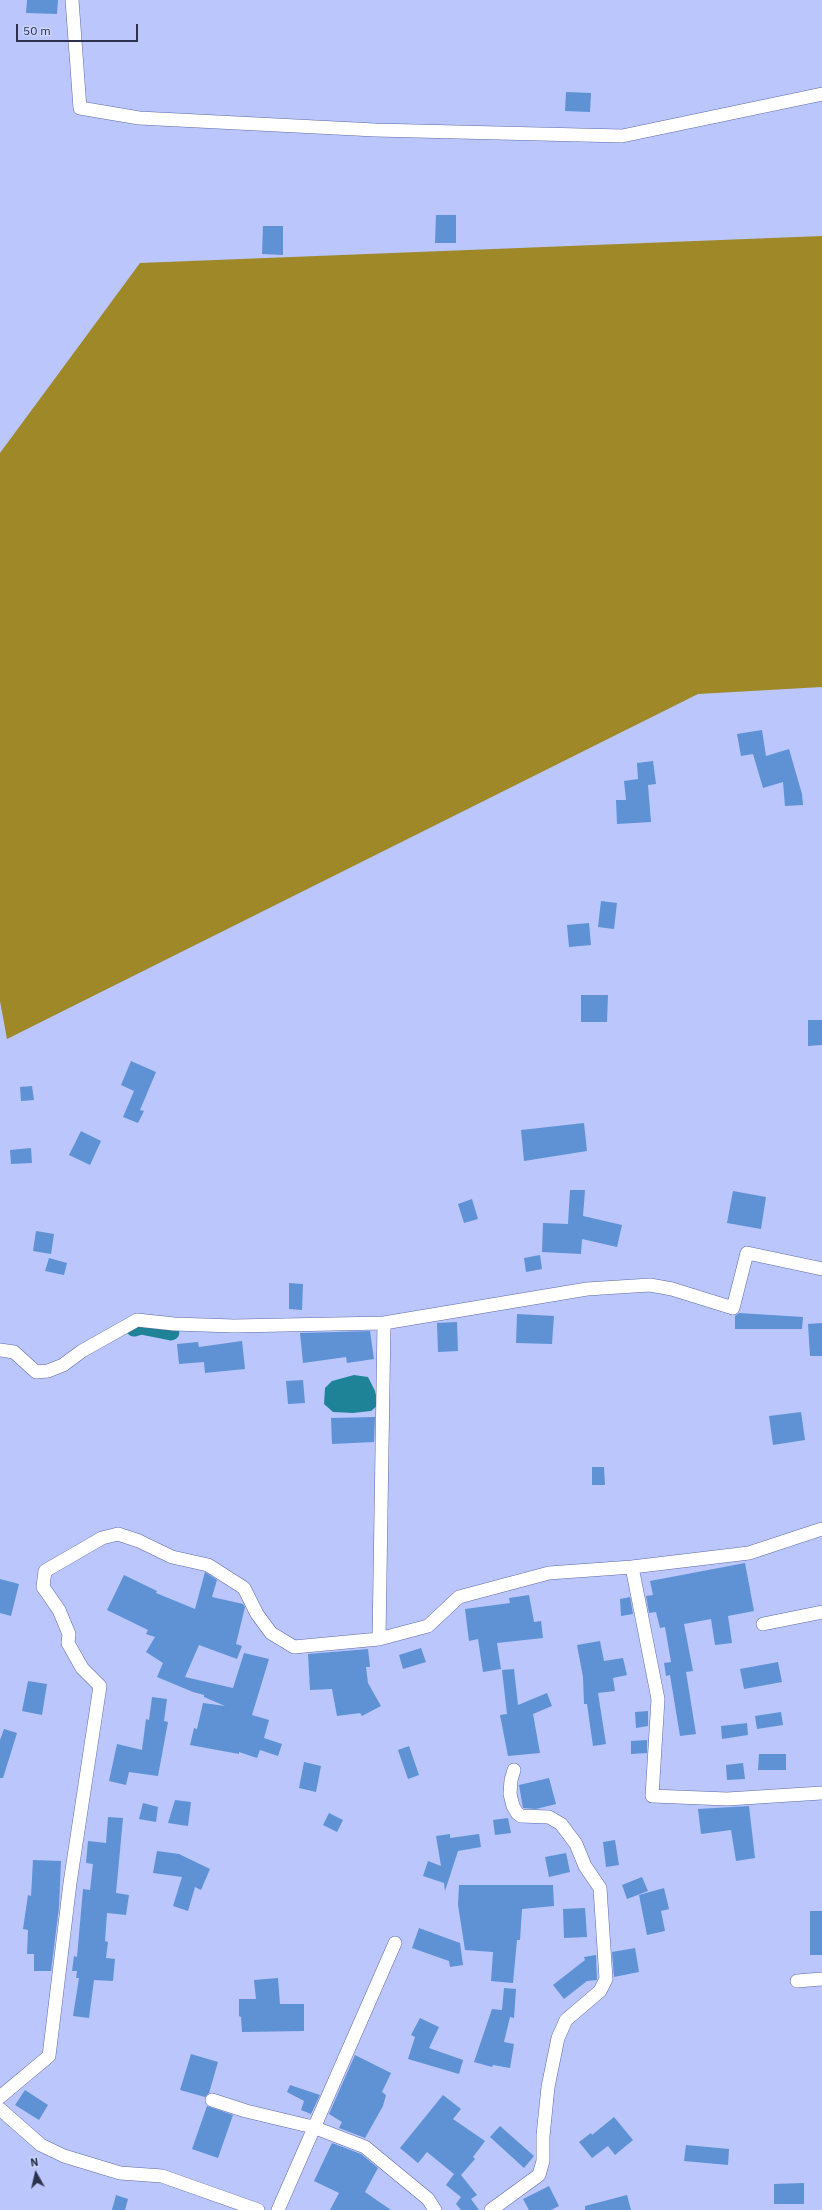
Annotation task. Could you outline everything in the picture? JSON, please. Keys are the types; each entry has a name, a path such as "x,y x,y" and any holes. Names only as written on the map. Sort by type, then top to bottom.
{"street":[{"path":"72,0 80,108 139,118 376,130 622,136 822,94"},
{"path":"0,1350 14,1352 36,1372 48,1371 63,1365 82,1351 137,1320 174,1324 234,1326 384,1323 587,1289 650,1285 672,1289 734,1308 747,1253 822,1269"},
{"path":"379,1639 384,1323"},
{"path":"0,2097 49,2056 70,1883 100,1686 82,1668 68,1643 69,1634 59,1610 42,1587 46,1571 102,1538 118,1534 139,1541 172,1557 208,1565 224,1574 244,1588 257,1614 271,1633 294,1647 379,1639 428,1626 459,1597 549,1573 632,1567 749,1553 822,1529"},
{"path":"632,1567 658,1699 652,1796 727,1799 822,1793"},
{"path":"763,1624 822,1612"},
{"path":"491,2210 539,2175 543,2160 543,2136 548,2087 558,2038 566,2020 600,1991 606,1979 600,1888 585,1866 576,1844 561,1824 549,1817 521,1816 517,1813 512,1806 510,1794 511,1780 514,1770"},
{"path":"278,2210 313,2127 396,1943"},
{"path":"797,1981 822,1979"},
{"path":"212,2100 246,2111 313,2127 366,2147 428,2199 435,2210"},
{"path":"0,2109 41,2145 64,2156 120,2173 162,2176 258,2210"}],"shaded area":[{"path":"822,236 822,687 698,694 7,1039 0,1001 0,453 140,263"},
{"path":"354,1375 368,1377 375,1391 378,1405 371,1411 353,1413 333,1412 324,1404 325,1388 332,1381"}],"building":[{"path":"27,0 58,0 57,14 26,13"},
{"path":"566,92 591,93 590,112 565,111"},
{"path":"436,215 456,215 456,243 435,243"},
{"path":"263,226 283,226 283,255 262,254"},
{"path":"762,730 766,756 789,749 802,794 803,805 785,806 783,782 763,788 753,754 741,756 737,734"},
{"path":"653,761 656,784 648,785 651,822 617,824 616,800 626,800 624,781 638,779 637,763"},
{"path":"601,901 617,903 614,929 598,927"},
{"path":"589,923 591,945 569,947 567,925"},
{"path":"581,995 608,995 607,1022 581,1022"},
{"path":"808,1020 822,1020 822,1045 808,1046"},
{"path":"131,1061 156,1072 140,1110 144,1111 138,1123 123,1117 134,1091 121,1085"},
{"path":"32,1086 34,1100 21,1101 20,1087"},
{"path":"584,1123 587,1151 524,1161 521,1130"},
{"path":"81,1131 101,1141 90,1165 69,1155"},
{"path":"31,1148 32,1163 11,1164 10,1150"},
{"path":"570,1190 585,1190 583,1216 622,1225 617,1247 582,1239 581,1254 542,1252 543,1223 568,1224"},
{"path":"733,1191 766,1197 761,1229 727,1223"},
{"path":"472,1199 478,1219 464,1223 458,1204"},
{"path":"36,1231 54,1234 51,1254 33,1251"},
{"path":"540,1255 542,1269 526,1272 524,1258"},
{"path":"49,1258 67,1263 64,1275 45,1271"},
{"path":"289,1283 303,1284 302,1310 289,1309"},
{"path":"739,1313 803,1317 802,1329 735,1329 735,1316"},
{"path":"517,1314 554,1316 552,1344 516,1343"},
{"path":"457,1322 458,1351 438,1352 437,1323"},
{"path":"822,1323 822,1356 810,1356 808,1324"},
{"path":"370,1331 374,1359 347,1363 346,1357 303,1363 300,1333"},
{"path":"242,1341 245,1369 205,1373 204,1362 179,1364 177,1344 198,1342 199,1347"},
{"path":"303,1380 305,1403 288,1404 286,1381"},
{"path":"801,1412 805,1440 773,1445 769,1416"},
{"path":"375,1417 374,1442 332,1444 331,1418"},
{"path":"592,1467 604,1467 605,1485 592,1485"},
{"path":"745,1563 754,1611 728,1616 732,1643 715,1645 711,1619 684,1624 693,1671 686,1672 696,1734 680,1736 670,1675 666,1676 664,1663 671,1662 665,1627 660,1628 656,1612 649,1613 646,1596 653,1595 650,1581"},
{"path":"205,1572 217,1580 212,1597 243,1604 245,1607 236,1644 242,1646 237,1659 199,1645 185,1677 233,1688 244,1653 269,1659 252,1715 269,1720 264,1738 282,1744 278,1756 260,1750 257,1758 239,1752 239,1754 190,1745 194,1728 197,1729 203,1703 225,1706 204,1697 204,1695 157,1677 163,1663 146,1652 155,1637 146,1634 148,1630 107,1610 124,1575 157,1591 156,1593 195,1609"},
{"path":"0,1579 19,1584 11,1616 0,1613"},
{"path":"529,1595 534,1622 541,1621 543,1638 497,1643 501,1669 483,1672 478,1639 469,1641 465,1609 510,1603 509,1598"},
{"path":"630,1597 633,1614 621,1616 620,1599"},
{"path":"600,1641 604,1661 623,1658 627,1675 613,1678 615,1691 598,1693 606,1744 593,1746 587,1704 584,1704 583,1677 577,1645"},
{"path":"421,1648 426,1662 403,1669 399,1655"},
{"path":"368,1649 370,1667 366,1667 368,1683 381,1706 362,1716 360,1713 337,1716 332,1689 310,1690 308,1654"},
{"path":"778,1662 782,1682 744,1689 740,1669"},
{"path":"514,1669 518,1705 547,1693 552,1706 533,1714 540,1753 508,1756 500,1715 507,1714 502,1670"},
{"path":"28,1681 47,1684 42,1715 22,1711"},
{"path":"152,1697 167,1699 164,1721 168,1722 158,1776 129,1772 126,1785 109,1781 117,1744 142,1750 146,1719 149,1720"},
{"path":"648,1711 648,1726 636,1728 635,1712"},
{"path":"781,1712 783,1725 757,1729 755,1716"},
{"path":"747,1723 748,1735 722,1739 721,1726"},
{"path":"4,1729 17,1733 3,1778 0,1778 0,1740"},
{"path":"647,1740 647,1753 631,1754 631,1741"},
{"path":"409,1746 419,1775 408,1779 398,1750"},
{"path":"759,1754 786,1754 786,1770 758,1770"},
{"path":"304,1762 321,1766 316,1792 299,1788"},
{"path":"743,1763 745,1779 727,1780 726,1765"},
{"path":"549,1778 556,1804 536,1809 523,1808 519,1785"},
{"path":"175,1800 191,1802 188,1826 168,1823"},
{"path":"143,1803 158,1807 156,1822 139,1819"},
{"path":"749,1806 755,1858 736,1861 731,1830 701,1834 698,1809"},
{"path":"329,1813 343,1820 337,1832 323,1825"},
{"path":"108,1817 123,1818 116,1893 129,1895 126,1915 107,1913 105,1941 108,1942 106,1958 115,1959 113,1981 94,1980 89,2018 73,2016 79,1978 76,1978 77,1971 72,1971 74,1956 77,1957 83,1889 90,1890 93,1864 86,1863 88,1841 106,1843"},
{"path":"508,1818 511,1833 495,1835 493,1820"},
{"path":"450,1834 450,1838 479,1834 481,1847 458,1851 445,1891 444,1883 423,1876 428,1861 441,1866 436,1836"},
{"path":"615,1840 619,1865 606,1867 603,1842"},
{"path":"157,1851 179,1854 210,1869 201,1890 195,1887 188,1911 173,1906 182,1877 153,1873"},
{"path":"566,1853 570,1872 549,1877 545,1857"},
{"path":"33,1860 61,1861 59,1907 51,1971 34,1971 34,1954 27,1954 28,1930 23,1929 28,1895 31,1896"},
{"path":"642,1877 648,1891 627,1899 622,1885"},
{"path":"459,1885 553,1885 554,1906 522,1909 520,1940 517,1940 513,1983 491,1981 493,1952 465,1950 458,1905"},
{"path":"664,1888 669,1909 661,1911 665,1931 647,1935 639,1895"},
{"path":"585,1908 587,1937 564,1938 563,1909"},
{"path":"810,1911 822,1911 822,1955 810,1955"},
{"path":"419,1928 460,1943 463,1965 450,1967 449,1961 412,1948"},
{"path":"635,1948 639,1972 614,1977 612,1952"},
{"path":"596,1955 597,1980 587,1981 564,1999 553,1985 585,1960 584,1957"},
{"path":"278,1978 280,2004 304,2004 304,2031 242,2032 241,2017 239,2016 239,1999 256,1999 254,1980"},
{"path":"504,1988 516,1989 514,2018 510,2017 504,2042 514,2044 510,2068 493,2065 492,2067 474,2062 492,2009 502,2010"},
{"path":"420,2018 439,2027 429,2048 463,2060 459,2074 408,2059 415,2037 411,2035"},
{"path":"191,2054 218,2062 209,2093 205,2097 180,2090"},
{"path":"355,2055 391,2073 382,2092 386,2095 383,2106 365,2138 339,2128 342,2122 329,2114"},
{"path":"290,2085 320,2095 311,2114 301,2110 304,2101 287,2092"},
{"path":"25,2090 48,2105 39,2120 15,2105"},
{"path":"443,2095 461,2109 453,2119 485,2141 473,2157 475,2159 461,2175 477,2195 471,2199 479,2210 461,2210 456,2204 461,2197 446,2185 454,2174 427,2152 418,2163 400,2148"},
{"path":"207,2106 233,2115 218,2158 192,2149"},
{"path":"614,2117 633,2140 615,2155 608,2146 592,2158 579,2142 591,2133 592,2135"},
{"path":"500,2126 534,2156 524,2168 490,2137"},
{"path":"332,2143 361,2154 378,2168 365,2192 391,2210 330,2210 339,2193 314,2181"},
{"path":"686,2145 729,2149 728,2165 684,2161"},
{"path":"804,2183 804,2204 774,2204 774,2184"},
{"path":"549,2186 559,2206 551,2210 529,2210 523,2199"},
{"path":"116,2195 128,2199 125,2210 112,2210"},
{"path":"627,2195 631,2210 585,2210 585,2206"}],"waterway":[{"path":"134,1328 141,1326 171,1332"}]}
